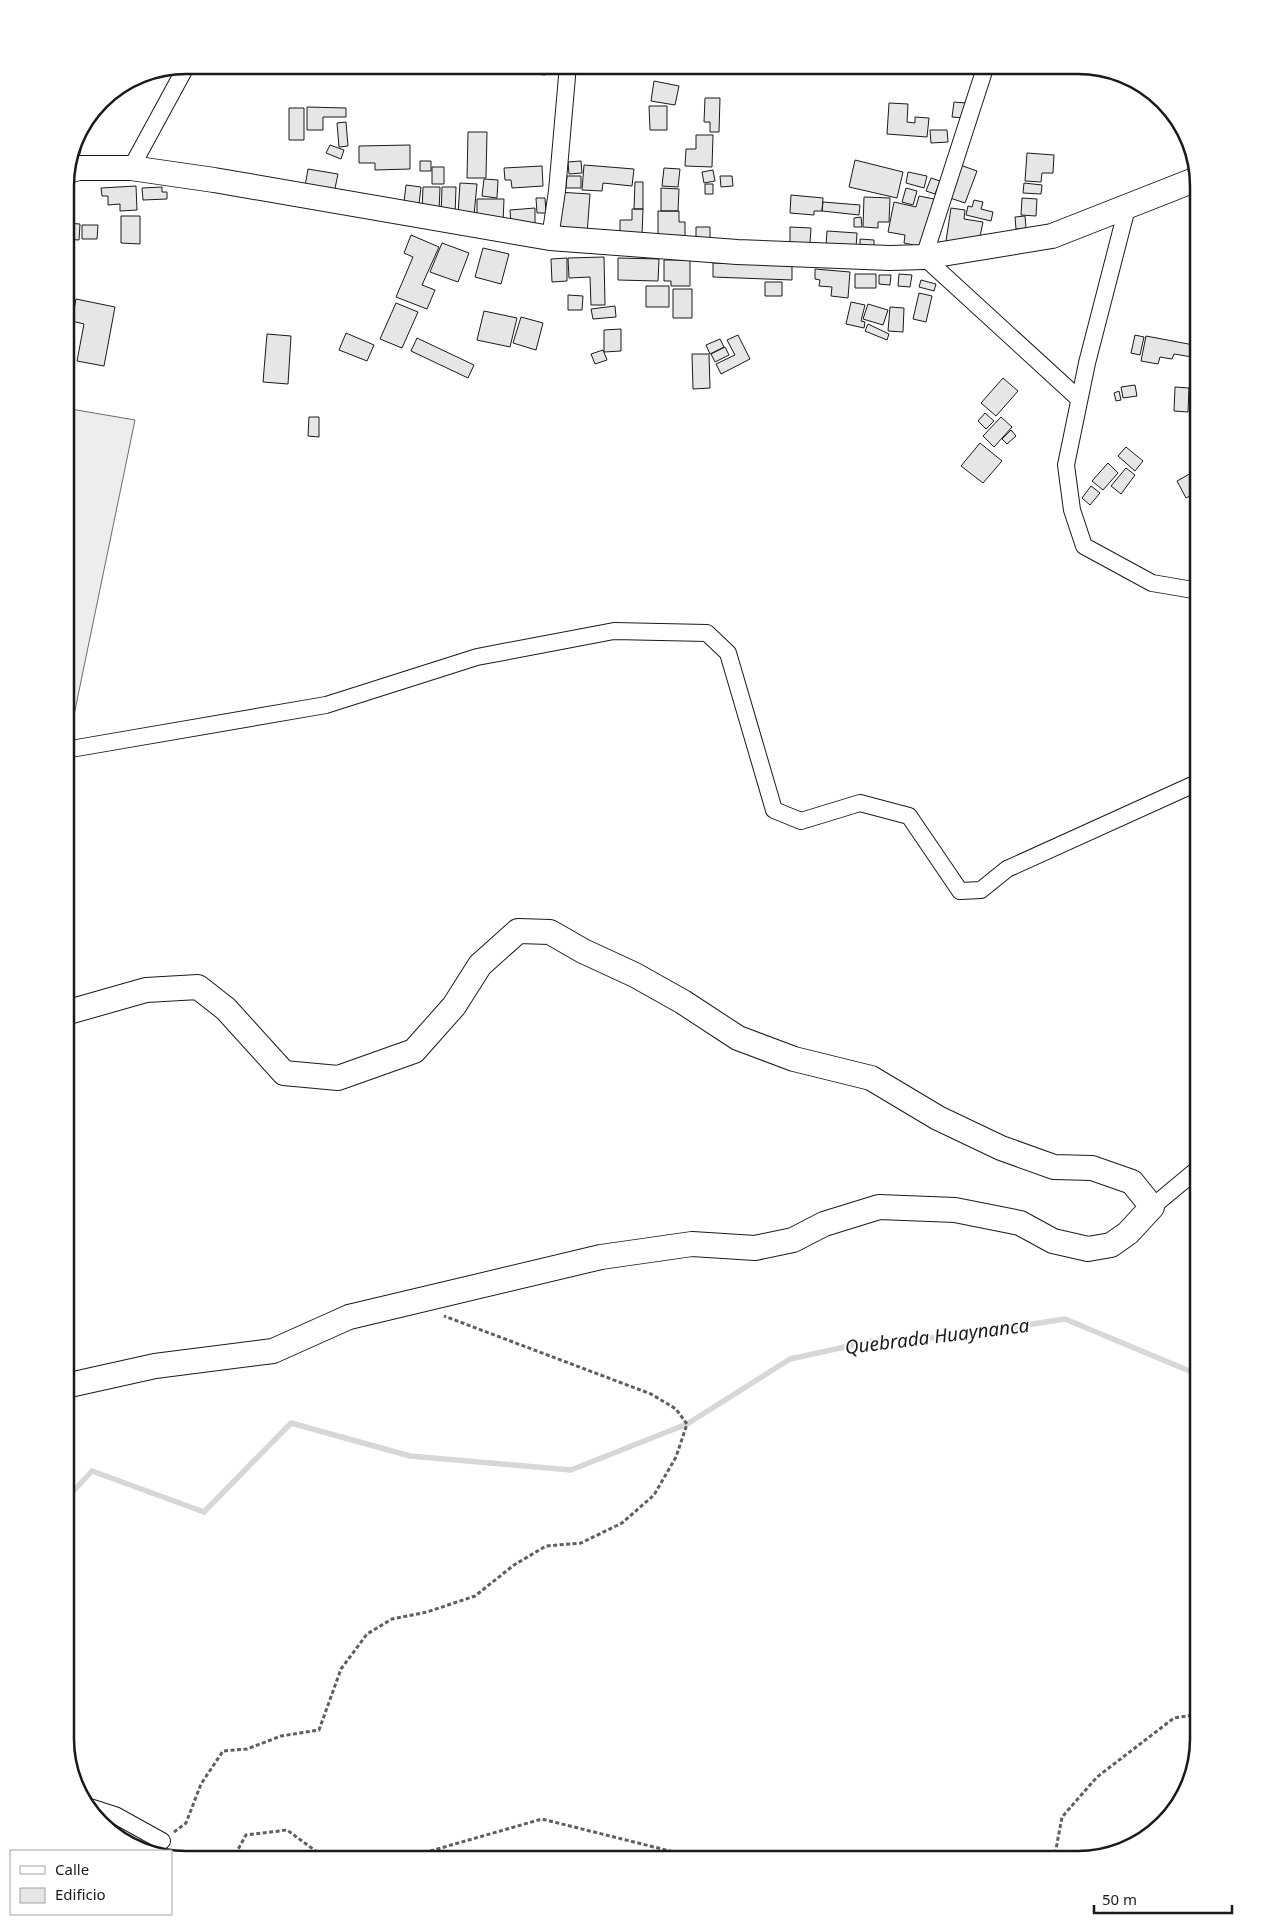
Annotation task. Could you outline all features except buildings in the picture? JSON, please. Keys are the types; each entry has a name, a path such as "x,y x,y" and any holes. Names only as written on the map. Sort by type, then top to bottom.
{"street":[{"path":"131,168 182,74"},
{"path":"550,238 557,191 567,74"},
{"path":"924,257 983,74"},
{"path":"75,169 131,168 214,180 550,238 737,252 890,258 924,257 1052,236 1190,182"},
{"path":"1127,208 1087,363 1066,465 1072,510 1084,546 1152,583 1190,589"},
{"path":"924,257 1079,399"},
{"path":"74,748 326,705 477,657 614,630 707,633 728,653 774,810 801,821 860,803 909,816 960,891 981,890 1008,869 1190,786"},
{"path":"74,1010 146,990 198,987 226,1009 284,1073 338,1078 414,1051 454,1006 480,965 518,931 550,932 583,951 635,975 683,1002 738,1038 794,1059 871,1078 938,1118 1001,1148 1054,1167 1092,1168 1132,1182 1152,1207"},
{"path":"74,1384 155,1366 273,1351 349,1317 602,1257 692,1244 755,1248 792,1240 824,1224 879,1207 955,1210 1020,1223 1053,1241 1088,1249 1111,1245 1128,1233 1152,1207 1190,1175"},
{"path":"98,1810 116,1815 166,1847"}],"path":[{"path":"166,1847 186,1823 202,1784 223,1751 247,1749 281,1736 319,1730 341,1669 367,1634 392,1618 427,1612 475,1596 514,1565 546,1546 581,1542 622,1523 654,1495 676,1457 687,1424 676,1409 651,1394 409,1303"},
{"path":"1056,1851 1062,1817 1097,1777 1174,1718 1190,1715"},
{"path":"430,1851 542,1819 670,1851"},
{"path":"237,1851 246,1835 288,1830 316,1851"}],"shaded area":[{"path":"74,410 135,420 74,715"}],"waterway":[{"name":"Quebrada Huaynanca","path":"74,1490 92,1471 204,1512 291,1423 410,1456 571,1470 687,1424 790,1359 872,1341 949,1337 1065,1319 1190,1371"}]}
